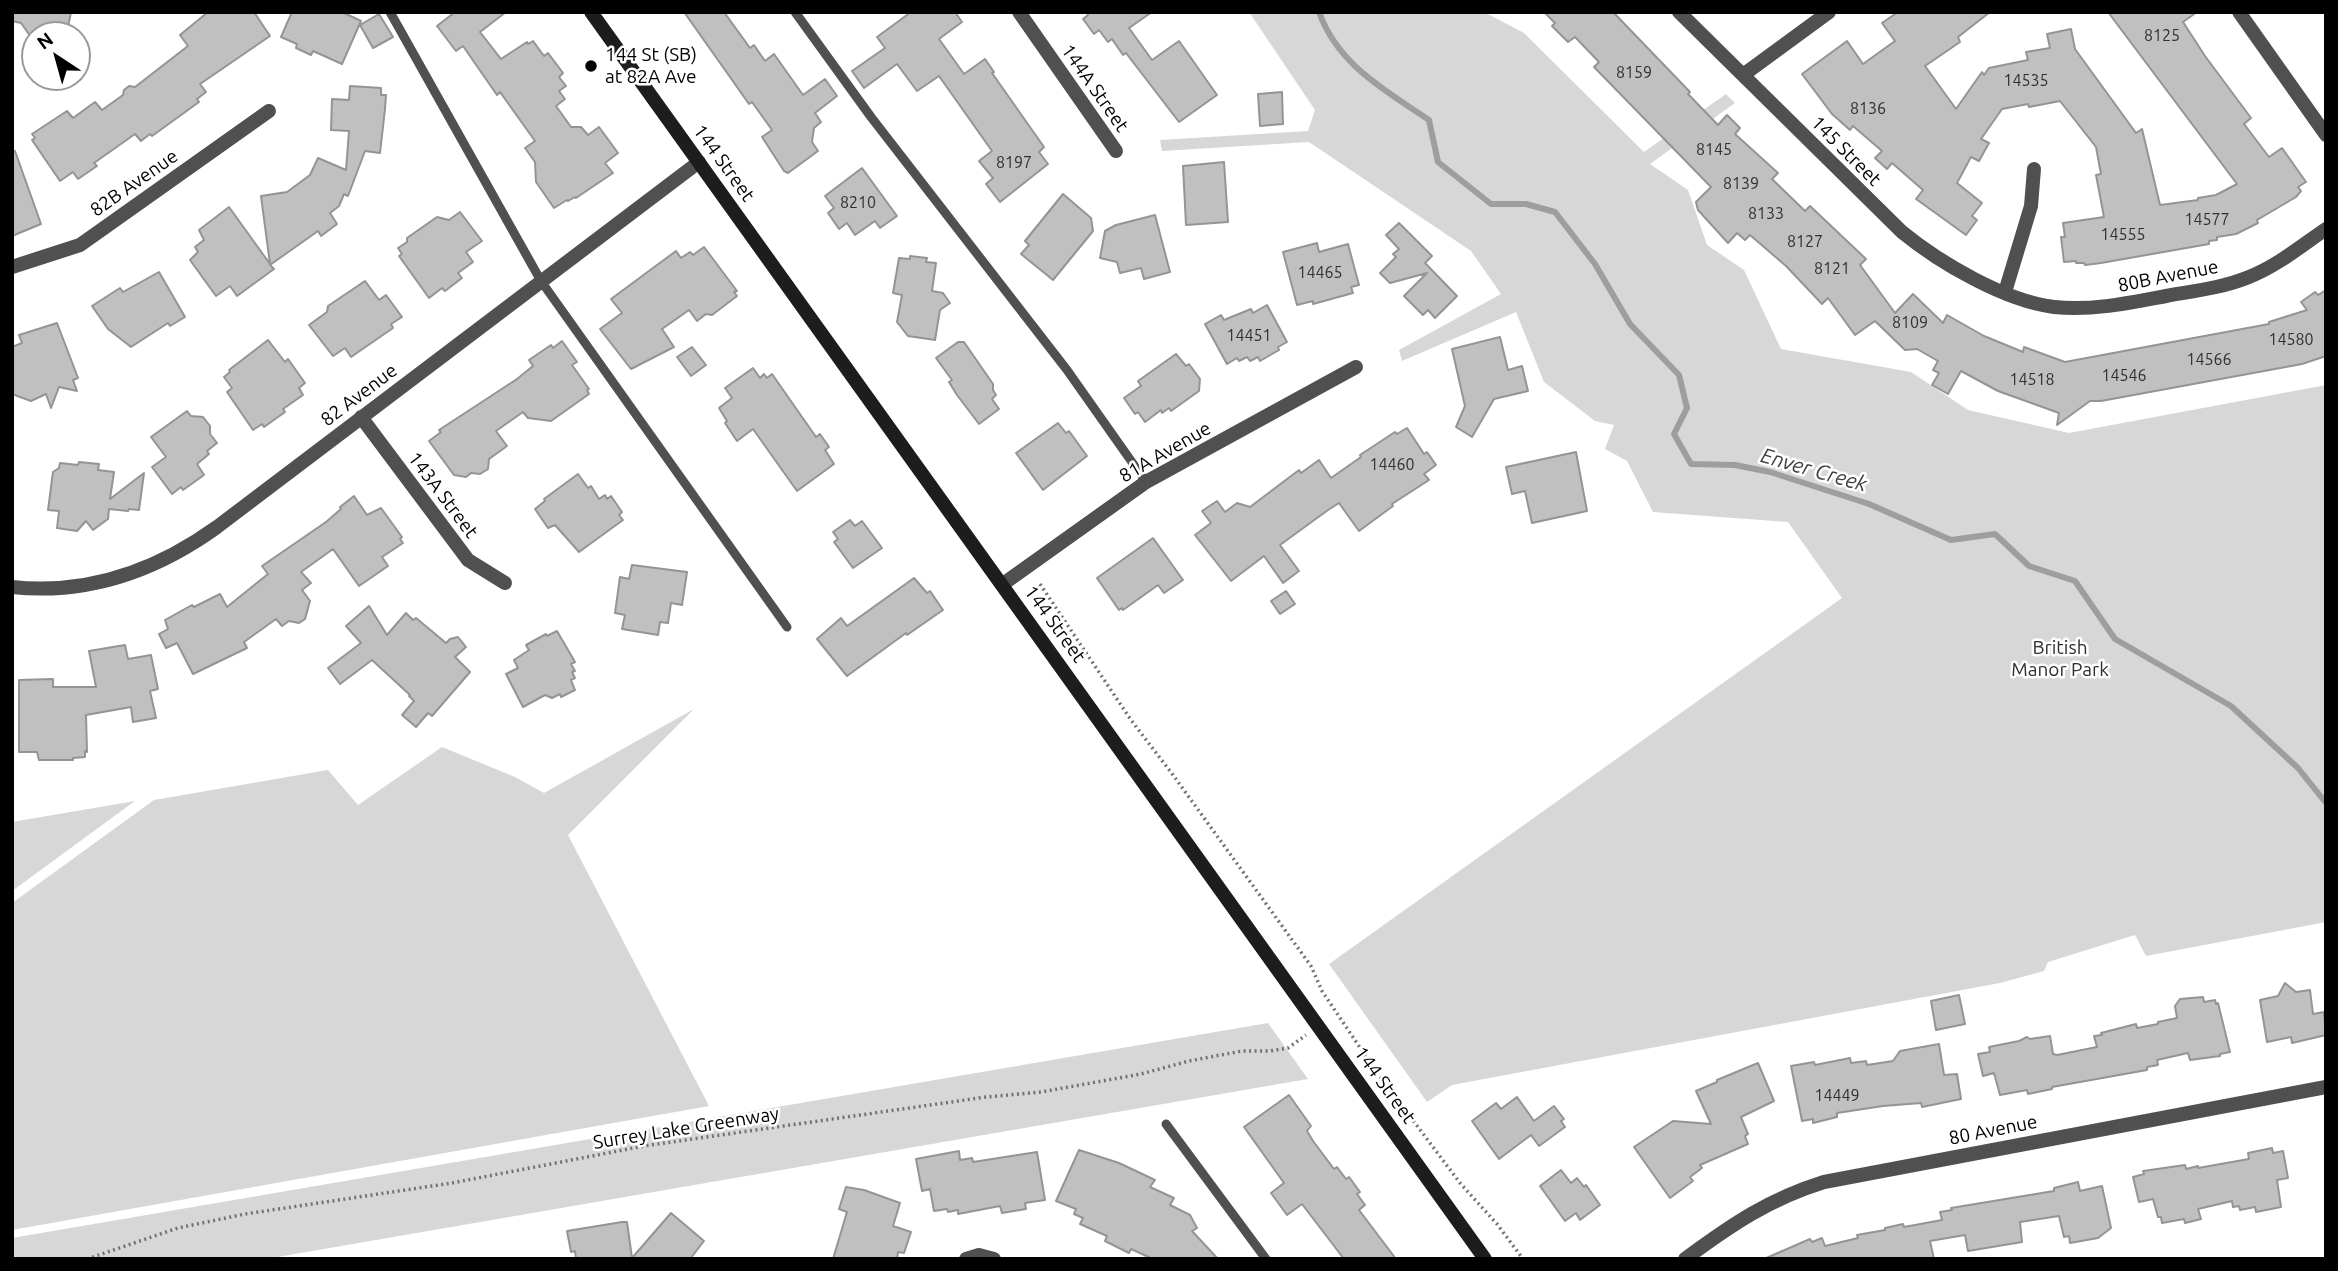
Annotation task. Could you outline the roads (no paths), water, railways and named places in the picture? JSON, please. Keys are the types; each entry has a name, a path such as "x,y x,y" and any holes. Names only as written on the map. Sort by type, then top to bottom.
{"main road":[{"name":"144 Street","path":"591,12 1485,1259"}],"street":[{"name":"144A Street","path":"1019,12 1116,151"},
{"name":"145 Street","path":"1679,12 1902,232 1951,264 2005,292"},
{"path":"1743,75 1829,12"},
{"path":"2239,12 2326,135"},
{"name":"82B Avenue","path":"12,267 80,245 269,111"},
{"name":"82 Avenue","path":"12,587 69,587 92,584 128,575 166,559 217,527 699,162"},
{"path":"2005,292 2031,206 2034,169"},
{"name":"80B Avenue","path":"2005,292 2053,307 2088,308 2218,287 2264,270 2326,229"},
{"name":"81A Avenue","path":"1003,584 1146,482 1356,367"},
{"name":"143A Street","path":"361,417 468,561 505,583"},
{"name":"80 Avenue","path":"1694,1256 1757,1209 1824,1182 2326,1087"},
{"path":"966,1259 979,1255 994,1259"}],"lane":[{"path":"390,12 541,281 787,627"},
{"path":"795,12 878,126 1068,370 1146,482"},
{"path":"1166,1124 1266,1259"}],"waterway":[{"name":"Enver Creek","path":"1319,12 1327,31 1351,62 1380,87 1429,120 1438,162 1491,204 1526,204 1555,212 1595,264 1630,324 1679,375 1687,408 1674,434 1691,464 1735,465 1770,472 1869,504 1951,540 1995,534 2029,566 2075,581 2115,639 2231,706 2298,768 2326,803"}],"place":[{"name":"144 St (SB) at 82A Ave","path":"591,66"}],"park label":[{"name":"British Manor Park","path":"2060,659"}]}
